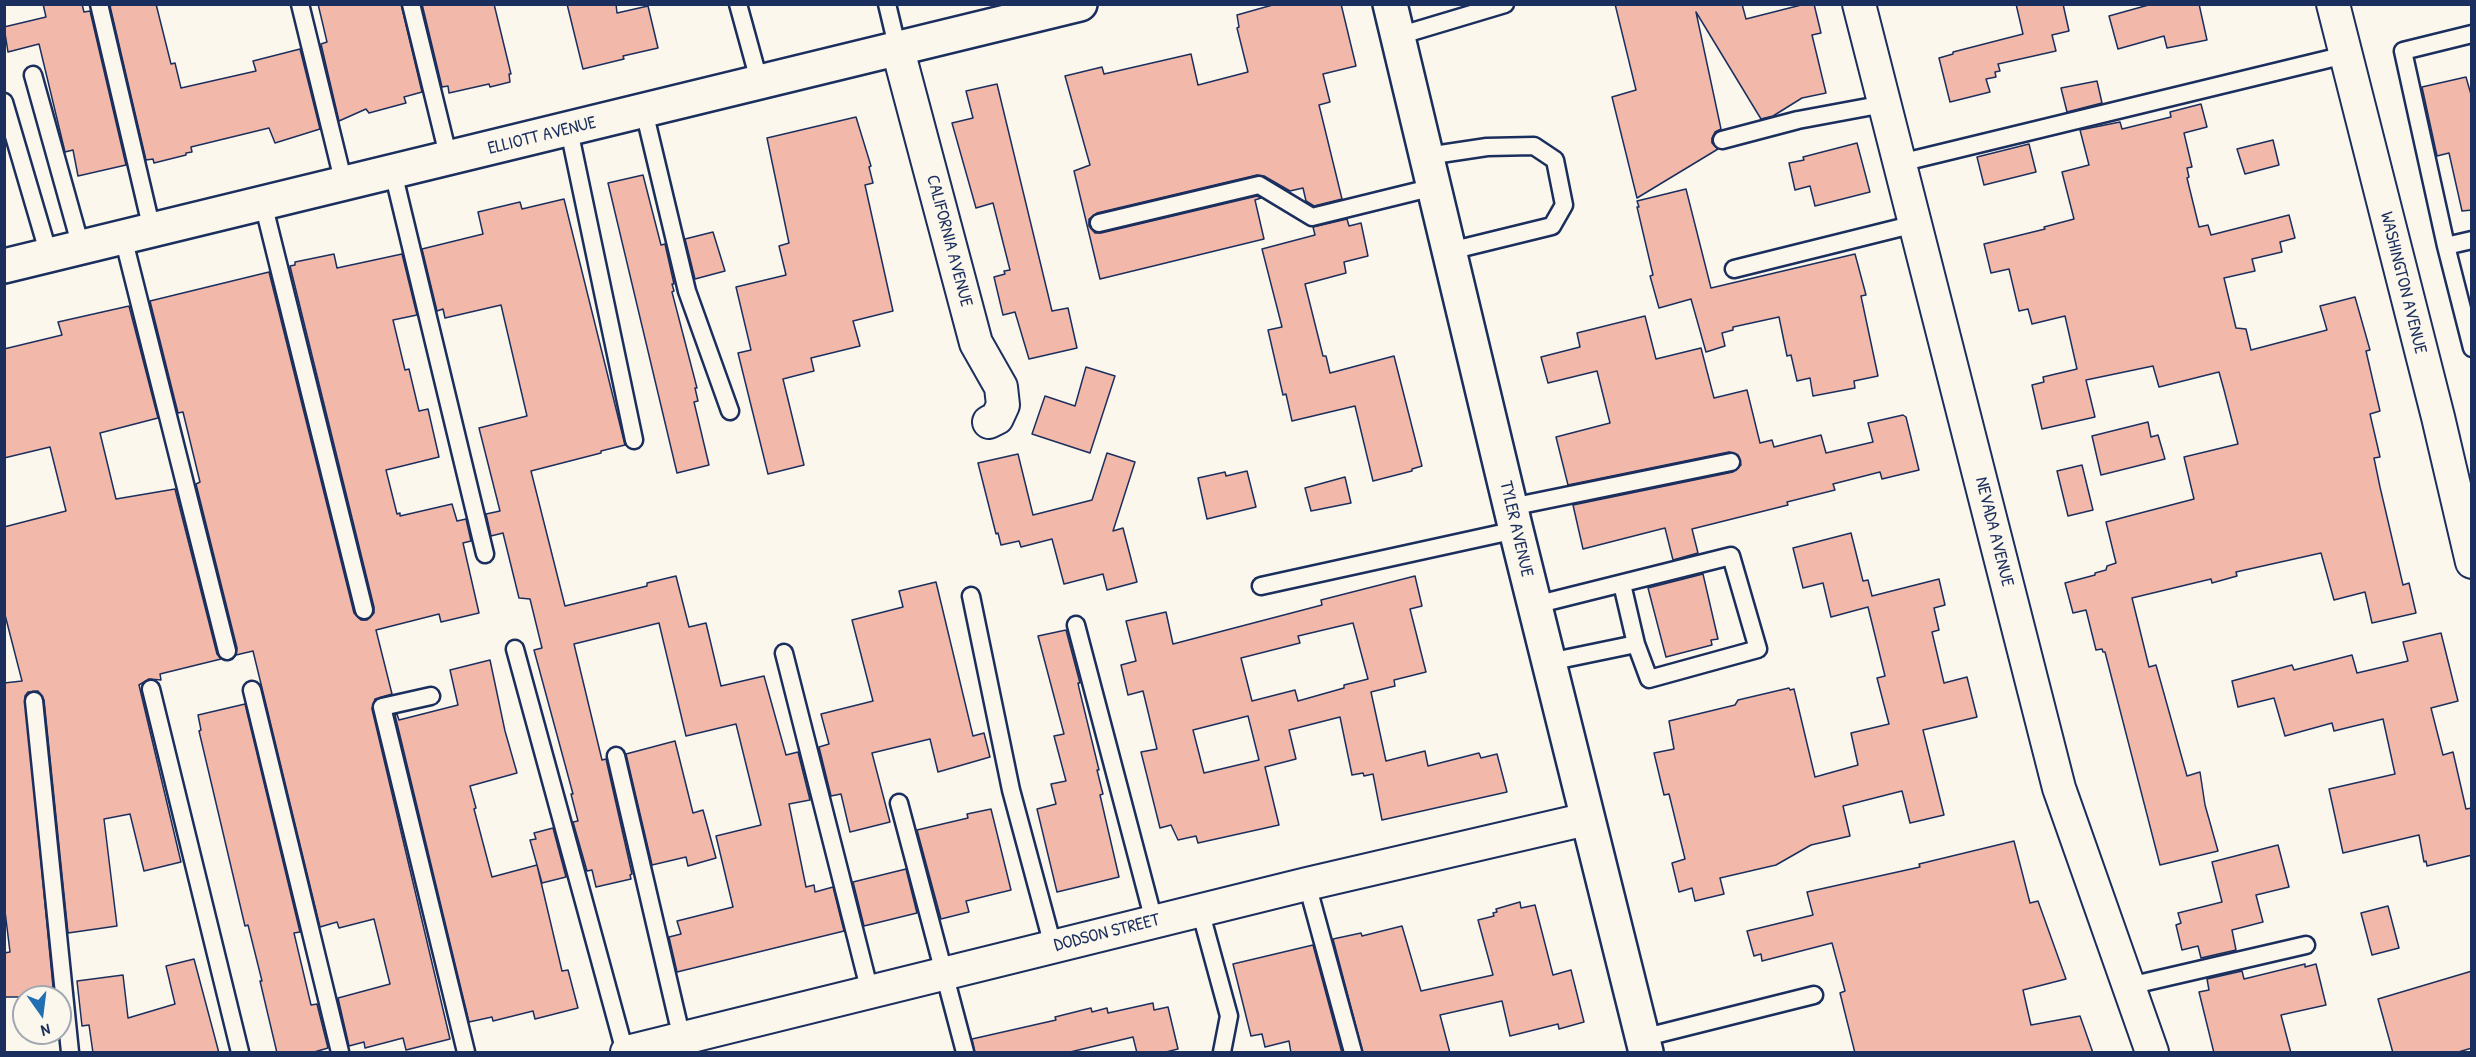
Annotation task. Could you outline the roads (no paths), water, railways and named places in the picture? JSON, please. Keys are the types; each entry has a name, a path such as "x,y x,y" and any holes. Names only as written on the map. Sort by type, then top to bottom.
{"street":[{"name":"ELLIOTT AVENUE","path":"4,266 760,84 1080,4"},
{"name":"NEVADA AVENUE","path":"1859,4 2059,788 2152,1053"},
{"name":"WASHINGTON AVENUE","path":"2332,4 2438,417 2472,562"},
{"name":"TYLER AVENUE","path":"1394,20 1587,819 1644,1045"},
{"name":"CALIFORNIA AVENUE","path":"898,50 976,343 1001,387 1003,405 997,418 989,422"},
{"name":"DODSON STREET","path":"648,1049 1154,921 1587,819"}],"lane":[{"path":"99,4 138,234 227,651"},
{"path":"300,4 344,184"},
{"path":"411,4 449,159"},
{"path":"738,4 760,84"},
{"path":"887,4 898,50"},
{"path":"1394,20 1505,4"},
{"path":"2472,34 2403,51 2445,246 2472,348"},
{"path":"1900,163 2345,55"},
{"path":"33,75 81,247"},
{"path":"4,102 49,255"},
{"path":"1722,140 1798,120 1884,104"},
{"path":"644,111 687,291 730,411"},
{"path":"568,130 634,440"},
{"path":"1427,156 1487,147 1534,146 1555,160 1564,205 1552,226 1450,251"},
{"path":"393,172 485,554"},
{"path":"1099,224 1259,185 1312,217 1434,187"},
{"path":"263,203 364,610"},
{"path":"1734,269 1915,224"},
{"path":"2445,246 2472,240"},
{"path":"1262,586 1731,462"},
{"path":"1535,605 1731,556 1758,649 1649,680 1636,644 1622,584"},
{"path":"971,596 1011,790 1053,946"},
{"path":"1076,625 1154,921"},
{"path":"1549,662 1636,644"},
{"path":"515,649 648,1049"},
{"path":"784,653 870,992"},
{"path":"151,689 240,1053"},
{"path":"252,690 340,1053"},
{"path":"431,696 382,707 466,1053"},
{"path":"34,701 70,1053"},
{"path":"616,756 648,1049"},
{"path":"899,803 965,1053"},
{"path":"1307,884 1353,1053"},
{"path":"1200,910 1229,1016 1222,1053"},
{"path":"2129,986 2306,945"},
{"path":"1644,1045 1814,995"}]}
